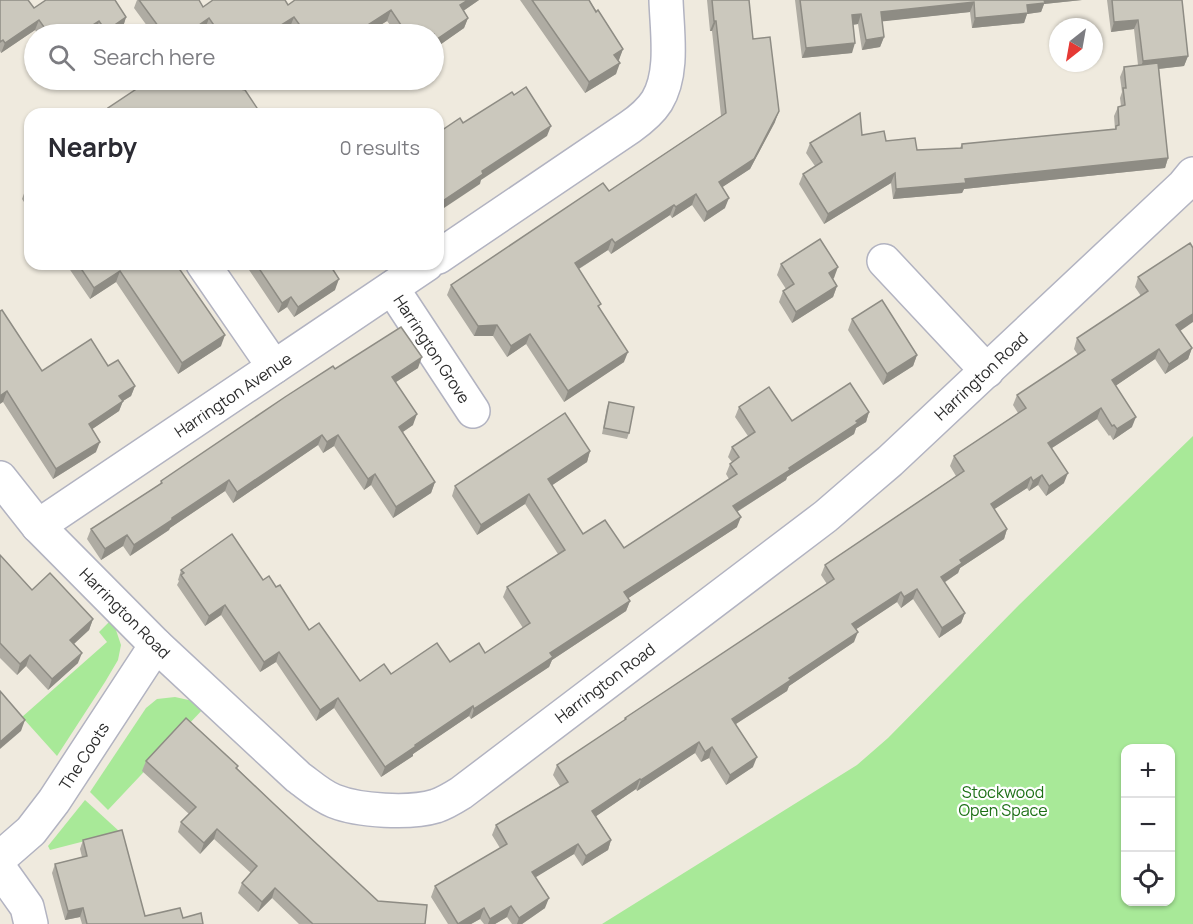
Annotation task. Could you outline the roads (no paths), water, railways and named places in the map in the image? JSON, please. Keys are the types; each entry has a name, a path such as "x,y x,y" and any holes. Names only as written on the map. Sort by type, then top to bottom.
{"street":[{"path":"444,253 630,128 651,110 662,92 668,67 666,0"},
{"name":"Harrington Road","path":"0,478 38,526 156,645 298,777 333,801 363,808 406,810 436,806 461,793 826,516 890,461 987,371 1193,174"},
{"path":"884,261 987,371"},
{"path":"207,270 274,367"},
{"name":"Harrington Avenue","path":"38,526 419,270"},
{"name":"Harrington Grove","path":"392,288 473,411"},
{"name":"The Coots","path":"0,858 31,831 54,801 156,645"},
{"path":"0,869 27,908 31,924"}],"park label":[{"name":"Stockwood Open Space","path":"1003,801"}]}
